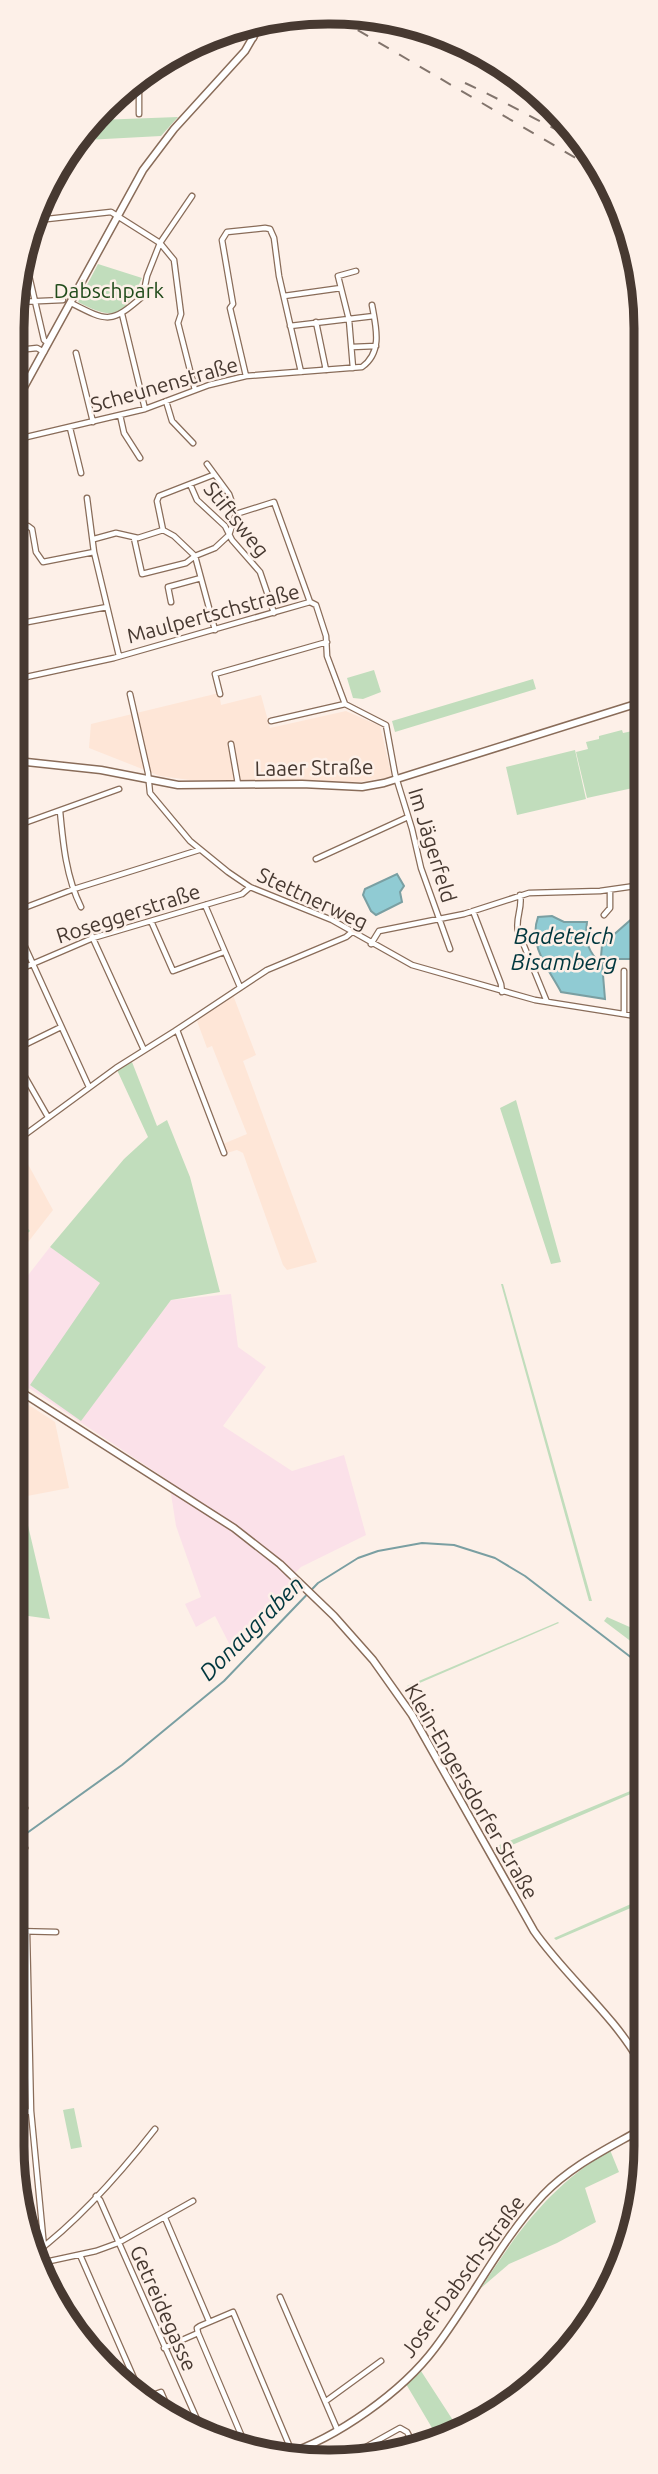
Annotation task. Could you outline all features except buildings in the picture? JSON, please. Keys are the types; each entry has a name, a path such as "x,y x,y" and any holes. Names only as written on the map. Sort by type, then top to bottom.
{"main road":[{"path":"24,387 143,170 160,145 256,33"},
{"name":"Laaer Straße","path":"24,762 101,770 148,781 191,786 302,784 362,787 397,779 634,705"},
{"name":"Klein-Engersdorfer Straße","path":"24,1394 226,1523 265,1552 314,1595 362,1647 396,1691 434,1751 534,1931 608,2018 634,2054"},
{"name":"Josef-Dabsch-Straße","path":"300,2448 337,2429 386,2396 425,2360 516,2228 545,2194 584,2161 634,2134"}],"street":[{"path":"248,36 254,38"},
{"path":"139,91 139,114"},
{"path":"71,303 99,318 109,318 122,314 144,296 147,276 160,243 192,196"},
{"path":"46,218 111,212 160,243 174,260 181,314 178,323 195,390"},
{"path":"246,376 230,308 233,304 223,235 227,232 270,229 301,372"},
{"path":"353,368 349,320 338,276 356,271"},
{"path":"29,275 44,340 48,343"},
{"path":"284,296 341,288"},
{"path":"26,302 63,300"},
{"path":"352,348 376,346 372,305"},
{"path":"122,314 145,409"},
{"path":"290,326 374,316"},
{"path":"316,322 326,370"},
{"name":"Scheunenstraße","path":"24,438 145,409 195,390 246,376 362,367 371,359 376,346"},
{"path":"24,349 37,348 44,352"},
{"path":"76,353 93,422"},
{"path":"166,401 171,420 193,443"},
{"path":"120,415 124,433 140,458"},
{"path":"70,428 81,473"},
{"path":"134,538 140,571 143,574 186,563 195,555 215,548 229,535 236,514 229,495 207,464"},
{"path":"163,530 157,501 159,495 213,475"},
{"name":"Stiftsweg","path":"190,484 197,500 225,526 229,535 261,574 274,613"},
{"path":"87,498 94,552 119,656"},
{"path":"236,514 274,502 310,602"},
{"path":"24,526 32,529 36,552 44,562 94,552"},
{"path":"94,539 116,533 138,538 163,530 174,536 195,555 215,630"},
{"path":"171,602 168,587 201,578"},
{"name":"Maulpertschstraße","path":"24,678 119,656 310,602 316,605 327,642 327,656 345,704"},
{"path":"24,623 107,607"},
{"path":"220,694 215,674 327,642"},
{"name":"Stettnerweg","path":"130,694 150,793 172,822 200,850 250,887 332,920 412,965 502,992 634,1016"},
{"path":"271,721 345,704"},
{"name":"Im Jägerfeld","path":"345,704 386,726 421,868 450,949"},
{"path":"231,744 238,785"},
{"path":"24,823 119,789"},
{"path":"60,811 64,853 81,907"},
{"path":"316,859 408,817"},
{"path":"24,908 74,889 200,850"},
{"path":"371,944 379,931 473,911 520,895 634,886"},
{"name":"Roseggerstraße","path":"24,967 92,935 242,894 250,887"},
{"path":"604,915 610,908 610,890"},
{"path":"520,895 522,905 517,920 518,931 547,1002"},
{"path":"205,905 240,987"},
{"path":"473,911 502,992"},
{"path":"151,921 173,971 224,952"},
{"path":"24,1135 89,1087 267,970 346,937 352,932"},
{"path":"92,935 144,1050"},
{"path":"24,947 89,1087"},
{"path":"624,1014 625,971"},
{"path":"24,1045 61,1027"},
{"path":"177,1030 224,1153"},
{"path":"24,1075 48,1117"},
{"path":"44,2247 31,2111 27,1931 56,1932"},
{"path":"24,2112 31,2111"},
{"path":"44,2247 128,2163 155,2129"},
{"name":"Getreidegasse","path":"96,2196 197,2419"},
{"path":"48,2262 118,2243 193,2201"},
{"path":"165,2218 209,2321"},
{"path":"80,2255 134,2379"},
{"path":"280,2297 337,2429"},
{"path":"242,2436 198,2333 199,2326 233,2312 285,2446"},
{"path":"164,2348 198,2333"},
{"path":"326,2401 381,2361"},
{"path":"365,2447 400,2428 407,2432 410,2438"}],"shaded area":[{"path":"219,693 221,705 261,695 270,728 346,711 380,726 392,777 359,782 190,780 160,776 89,748 91,724"},
{"path":"233,995 256,1055 243,1061 317,1262 287,1270 243,1153 237,1150 227,1153 223,1144 247,1134 212,1046 207,1048 197,1021 219,1002"},
{"path":"24,1157 53,1210 24,1247"},
{"path":"50,1247 101,1283 81,1420 171,1300 231,1294 238,1347 266,1367 223,1426 292,1471 344,1455 366,1535 301,1567 289,1579 301,1589 235,1655 215,1616 196,1627 185,1604 201,1597 176,1526 169,1481 24,1386 24,1280"},
{"path":"24,1402 55,1422 69,1488 24,1497"}],"green space":[{"path":"178,117 161,136 90,140 108,120"},
{"name":"Dabschpark","path":"98,264 142,278 130,301 118,312 101,312 78,302"},
{"path":"374,670 381,692 363,699 353,698 347,678"},
{"path":"533,679 536,689 395,732 392,721"},
{"path":"622,730 623,733 634,731 634,788 587,798 576,752 588,749 586,742 599,739 599,736"},
{"path":"575,750 586,799 517,815 506,767"},
{"path":"132,1062 157,1126 167,1120 190,1177 220,1292 171,1300 81,1421 30,1385 100,1283 50,1247 124,1159 148,1137 117,1070"},
{"path":"516,1100 561,1262 551,1264 500,1108"},
{"path":"24,1225 30,1231 24,1236"},
{"path":"503,1284 592,1601 589,1601"},
{"path":"24,1508 50,1619 24,1615"},
{"path":"607,1617 634,1629 634,1644 604,1621"},
{"path":"558,1622 408,1688 407,1686"},
{"path":"634,1789 634,1793 498,1851 497,1846"},
{"path":"634,1903 634,1907 556,1940 554,1938"},
{"path":"74,2108 82,2147 71,2149 63,2110"},
{"path":"610,2150 619,2172 585,2188 596,2222 509,2264 481,2288 537,2211 569,2179"},
{"path":"421,2371 454,2422 434,2431 406,2384"}],"water":[{"path":"397,874 404,886 400,892 402,902 376,915 363,895 365,889"},
{"name":"Badeteich Bisamberg","path":"552,916 564,922 587,922 587,942 597,960 601,957 602,945 634,917 634,959 615,959 602,963 605,999 561,992 537,947 538,917"}],"waterway":[{"name":"Donaugraben","path":"24,1835 122,1765 224,1681 318,1583 358,1558 378,1551 422,1543 454,1545 495,1558 525,1576 634,1660"}],"railway":[{"path":"349,25 584,163"},
{"path":"465,83 562,133"}]}
